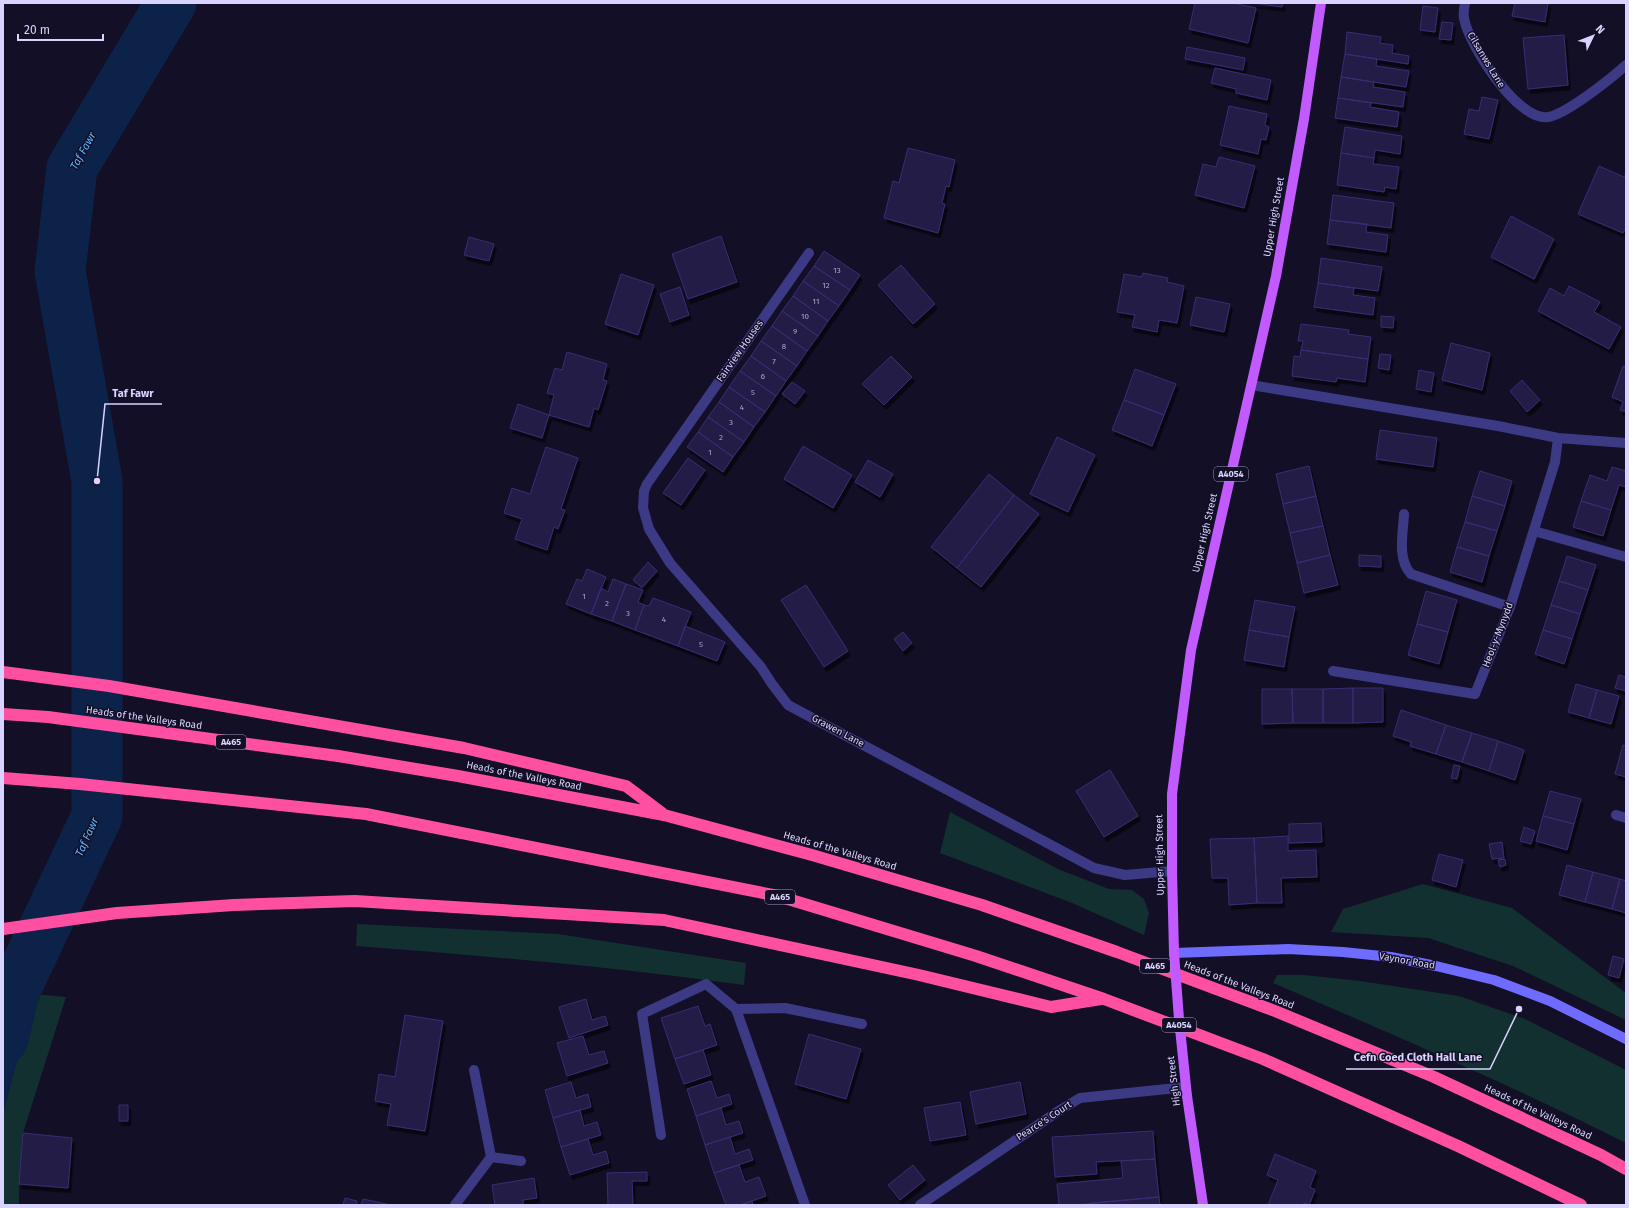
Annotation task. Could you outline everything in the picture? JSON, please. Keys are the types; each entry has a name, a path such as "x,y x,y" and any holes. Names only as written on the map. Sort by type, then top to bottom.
{"highway":[{"path":"3,672 109,686 464,748 626,786 664,815"},
{"name":"Heads of the Valleys Road","path":"3,714 48,717 322,754 458,776 664,815 812,855 982,904 1117,952 1275,1011 1434,1077 1601,1155 1626,1169"},
{"name":"A465","path":"3,778 80,784 366,814 448,829 778,896 976,956 1104,999 1263,1059 1458,1146 1581,1205"},
{"path":"3,929 117,913 234,905 355,901 664,920 919,975 1051,1007 1104,999"}],"main road":[{"name":"Upper High Street","path":"1174,951 1172,794 1191,650 1276,276 1304,119 1321,3"},
{"name":"High Street","path":"1174,951 1186,1092 1203,1205"}],"street":[{"name":"Cilsanws Lane","path":"1465,3 1464,18 1472,40 1491,72 1505,92 1534,116 1548,117 1560,112 1592,92 1626,65"},
{"name":"Fairview Houses","path":"671,450 809,253"},
{"path":"1251,385 1498,426 1558,438 1626,443"},
{"name":"Heol-y-Mynydd","path":"1333,671 1475,694 1510,607 1555,462 1558,438"},
{"name":"Grawen Lane","path":"671,450 644,491 643,508 648,529 670,563 761,667 788,705 1094,868 1125,875 1172,871"},
{"path":"1404,514 1402,558 1406,569 1411,574 1510,607"},
{"path":"1534,531 1626,557"},
{"name":"Vaynor Road","path":"1174,951 1185,953 1288,949 1343,952 1391,957 1494,980 1550,1001 1626,1039"},
{"path":"661,1135 642,1014 706,984 736,1009 805,1205"},
{"path":"736,1009 785,1008 862,1024"},
{"path":"455,1205 491,1157 474,1070"},
{"name":"Pearce's Court","path":"920,1205 1080,1098 1167,1089 1186,1092"},
{"path":"491,1157 521,1161"}],"green space":[{"path":"950,812 1058,869 1109,889 1132,890 1144,899 1149,913 1144,935 1072,903 940,853"},
{"path":"1423,884 1512,908 1626,993 1626,1020 1513,966 1428,938 1331,932 1343,909"},
{"path":"357,924 558,934 746,963 744,985 550,962 356,946"},
{"path":"1277,975 1304,975 1360,981 1459,996 1525,1019 1626,1070 1626,1143 1495,1080 1273,983"},
{"path":"34,994 66,997 23,1133 19,1205 3,1205 3,1113"}],"water":[{"path":"3,1038 22,1042 3,1113"}],"building":[{"path":"1195,3 1233,3 1256,8 1248,43 1189,29"},
{"path":"1253,3 1283,3 1282,7"},
{"path":"1515,3 1548,3 1545,22 1512,16"},
{"path":"1423,6 1438,8 1435,32 1420,30"},
{"path":"1442,22 1453,23 1451,40 1439,39"},
{"path":"1347,32 1381,37 1380,43 1393,45 1392,53 1409,56 1408,64 1345,54"},
{"path":"1564,35 1568,85 1528,89 1523,38"},
{"path":"1187,47 1245,58 1243,70 1185,59"},
{"path":"1345,54 1377,59 1376,66 1409,71 1406,87 1341,77"},
{"path":"1215,68 1271,80 1267,100 1236,93 1236,89 1211,83"},
{"path":"1341,77 1374,82 1373,87 1405,92 1403,107 1338,98"},
{"path":"1482,97 1498,100 1489,139 1464,134 1469,109 1479,111"},
{"path":"1338,98 1371,103 1370,107 1399,112 1397,127 1335,118"},
{"path":"1229,106 1267,114 1265,125 1269,127 1266,140 1261,139 1258,154 1220,145"},
{"path":"1345,127 1402,136 1400,154 1375,150 1374,158 1341,153"},
{"path":"908,148 955,160 949,187 946,186 942,203 945,204 938,233 884,218 893,181 899,183"},
{"path":"1341,153 1374,158 1373,164 1399,167 1396,189 1385,187 1384,192 1337,185"},
{"path":"1219,157 1255,166 1244,208 1195,195 1203,164 1216,167"},
{"path":"1599,166 1624,177 1626,174 1626,227 1623,233 1578,214"},
{"path":"1333,195 1394,203 1391,228 1330,220"},
{"path":"1511,216 1554,239 1534,279 1491,257"},
{"path":"1330,220 1367,224 1366,232 1388,235 1386,252 1327,244"},
{"path":"721,236 737,282 688,299 672,254"},
{"path":"469,237 494,244 489,261 464,255"},
{"path":"824,251 860,275 850,290 814,266"},
{"path":"1321,258 1382,267 1378,291 1318,283"},
{"path":"901,265 935,304 913,324 878,285"},
{"path":"814,266 850,290 839,306 803,281"},
{"path":"1143,273 1168,278 1167,282 1184,286 1177,323 1159,320 1157,332 1132,327 1135,315 1117,312 1124,274 1142,277"},
{"path":"621,274 654,285 638,335 605,324"},
{"path":"803,281 839,306 828,321 793,296"},
{"path":"1318,283 1354,288 1353,295 1375,298 1373,315 1314,307"},
{"path":"1569,286 1600,302 1594,312 1621,327 1609,349 1538,311 1550,288 1564,296"},
{"path":"680,287 689,315 670,322 660,294"},
{"path":"793,296 828,321 818,336 782,311"},
{"path":"1196,297 1230,304 1224,332 1190,325"},
{"path":"782,311 818,336 807,351 772,326"},
{"path":"1381,316 1394,317 1393,328 1381,327"},
{"path":"1301,324 1349,330 1348,334 1371,337 1368,359 1301,350 1303,341 1298,341"},
{"path":"772,326 807,351 797,366 761,341"},
{"path":"761,341 797,366 786,381 751,356"},
{"path":"1451,343 1490,353 1482,390 1442,380"},
{"path":"1301,350 1368,359 1365,382 1337,378 1336,382 1292,376 1294,356 1300,357"},
{"path":"567,352 607,364 603,380 607,381 598,410 594,408 589,427 549,415 554,395 547,393 555,368 562,370"},
{"path":"1380,354 1391,355 1389,370 1378,368"},
{"path":"751,356 786,381 776,396 740,371"},
{"path":"891,356 912,377 884,405 862,384"},
{"path":"1623,366 1626,367 1626,412 1620,410 1623,402 1612,397"},
{"path":"1135,369 1176,384 1164,415 1124,400"},
{"path":"1419,370 1434,373 1431,392 1416,389"},
{"path":"740,371 776,396 765,412 729,387"},
{"path":"1522,380 1540,400 1527,412 1510,391"},
{"path":"792,382 805,391 795,404 782,394"},
{"path":"729,387 765,412 754,427 719,402"},
{"path":"1124,400 1164,415 1152,446 1112,430"},
{"path":"719,402 754,427 744,442 708,417"},
{"path":"518,404 549,415 542,438 510,428"},
{"path":"708,417 744,442 733,457 698,432"},
{"path":"1380,430 1437,438 1433,467 1376,459"},
{"path":"698,432 733,457 723,472 687,447"},
{"path":"1057,437 1095,455 1068,512 1030,494"},
{"path":"803,446 852,475 833,508 784,479"},
{"path":"546,447 578,458 561,509 565,510 558,529 554,527 547,550 515,539 522,519 504,513 512,488 530,494"},
{"path":"688,458 705,470 681,505 663,493"},
{"path":"868,460 893,474 880,497 855,482"},
{"path":"1309,466 1316,496 1283,504 1276,474"},
{"path":"1612,467 1626,471 1626,487 1619,485 1611,510 1581,501 1590,475 1607,481"},
{"path":"1480,471 1512,481 1505,506 1472,496"},
{"path":"989,474 1014,495 957,568 931,547"},
{"path":"1014,495 1039,514 981,587 957,568"},
{"path":"1316,496 1323,526 1290,533 1283,504"},
{"path":"1472,496 1505,506 1497,531 1465,522"},
{"path":"1581,501 1611,510 1603,536 1573,527"},
{"path":"1465,522 1497,531 1489,556 1457,547"},
{"path":"1323,526 1330,555 1297,563 1290,533"},
{"path":"1457,547 1489,556 1482,582 1450,572"},
{"path":"1330,555 1338,585 1304,593 1297,563"},
{"path":"1359,555 1381,556 1381,567 1359,566"},
{"path":"1567,556 1596,565 1588,590 1559,581"},
{"path":"648,562 657,571 642,588 633,580"},
{"path":"587,569 606,577 591,614 566,604 577,579 582,581"},
{"path":"613,579 626,584 612,621 591,614 601,588 608,592"},
{"path":"1559,581 1588,590 1580,614 1551,605"},
{"path":"626,584 643,590 638,602 644,605 635,630 612,621"},
{"path":"806,585 848,651 824,667 781,600"},
{"path":"1426,591 1457,600 1448,632 1417,624"},
{"path":"653,598 691,612 678,646 635,630 644,605 649,606"},
{"path":"1255,600 1295,607 1289,637 1249,630"},
{"path":"1551,605 1580,614 1572,639 1543,630"},
{"path":"1417,624 1448,632 1439,664 1408,655"},
{"path":"685,626 725,642 717,661 678,646"},
{"path":"1249,630 1289,637 1284,667 1244,660"},
{"path":"1543,630 1572,639 1564,664 1535,654"},
{"path":"903,632 912,643 903,651 894,639"},
{"path":"1619,675 1626,677 1626,691 1615,688"},
{"path":"1576,684 1597,690 1589,718 1568,712"},
{"path":"1353,688 1353,723 1323,723 1323,689"},
{"path":"1353,688 1383,688 1383,722 1353,723"},
{"path":"1262,689 1292,689 1293,723 1262,724"},
{"path":"1292,689 1323,689 1323,723 1293,723"},
{"path":"1597,690 1619,696 1611,724 1589,718"},
{"path":"1401,710 1446,725 1436,754 1410,746 1411,742 1393,736"},
{"path":"1446,725 1472,733 1462,762 1436,754"},
{"path":"1472,733 1498,741 1489,771 1462,762"},
{"path":"1498,741 1524,750 1515,780 1489,771"},
{"path":"1623,745 1626,746 1626,777 1615,774"},
{"path":"1454,765 1460,766 1457,779 1451,778"},
{"path":"1110,770 1138,816 1104,837 1076,791"},
{"path":"1550,791 1581,799 1574,824 1543,816"},
{"path":"1543,816 1574,824 1567,850 1536,841"},
{"path":"1321,823 1322,842 1289,843 1289,824"},
{"path":"1524,827 1535,831 1531,844 1520,841"},
{"path":"1288,836 1288,851 1316,850 1317,877 1281,878 1282,903 1257,903 1254,838"},
{"path":"1254,838 1257,903 1229,905 1228,878 1212,878 1210,839"},
{"path":"1502,842 1504,858 1492,859 1489,844"},
{"path":"1439,854 1463,860 1456,887 1432,880"},
{"path":"1505,859 1506,865 1500,867 1498,860"},
{"path":"1567,865 1593,872 1585,902 1559,895"},
{"path":"1593,872 1620,879 1612,909 1585,902"},
{"path":"1620,879 1626,881 1626,913 1612,909"},
{"path":"1613,956 1624,959 1619,978 1608,975"},
{"path":"586,999 592,1020 605,1016 608,1025 569,1038 559,1007"},
{"path":"698,1006 705,1026 710,1024 717,1045 675,1059 661,1018"},
{"path":"405,1015 443,1021 425,1131 387,1125 391,1104 375,1101 379,1074 395,1077"},
{"path":"809,1034 861,1049 846,1099 795,1084"},
{"path":"583,1036 589,1055 604,1051 608,1063 567,1076 557,1043"},
{"path":"703,1050 711,1075 684,1084 675,1059"},
{"path":"711,1081 717,1098 729,1094 732,1104 696,1116 687,1089"},
{"path":"571,1082 576,1098 588,1094 591,1107 553,1118 545,1090"},
{"path":"1020,1082 1026,1114 976,1124 970,1092"},
{"path":"960,1102 966,1135 930,1141 924,1108"},
{"path":"119,1105 128,1105 128,1121 119,1121"},
{"path":"721,1108 726,1125 739,1121 743,1133 705,1145 696,1116"},
{"path":"580,1110 584,1126 597,1122 601,1135 561,1147 553,1118"},
{"path":"1153,1131 1155,1159 1096,1162 1097,1174 1055,1177 1052,1137"},
{"path":"23,1133 72,1138 68,1188 19,1184"},
{"path":"730,1137 735,1154 749,1149 753,1160 714,1173 705,1145"},
{"path":"588,1139 593,1155 606,1151 609,1163 570,1175 561,1147"},
{"path":"1275,1154 1316,1171 1310,1187 1315,1190 1309,1205 1304,1203 1303,1205 1268,1205 1278,1180 1267,1175"},
{"path":"1155,1159 1159,1197 1076,1205 1059,1205 1057,1184 1123,1178 1121,1161"},
{"path":"739,1165 745,1182 759,1177 766,1196 740,1205 726,1205 714,1173"},
{"path":"913,1165 925,1180 900,1200 888,1185"},
{"path":"647,1172 647,1181 632,1181 633,1205 608,1205 607,1173"},
{"path":"534,1178 537,1198 523,1200 523,1205 495,1205 492,1185"},
{"path":"1159,1197 1160,1205 1091,1205 1091,1203"},
{"path":"345,1198 357,1201 356,1205 343,1205"},
{"path":"363,1199 387,1204 387,1205 361,1205"},
{"path":"752,1201 753,1205 740,1205"}],"waterway":[{"name":"Taf Fawr","path":"3,1039 14,992 97,816 97,481 60,271 72,168 171,3"}],"place":[{"name":"Taf Fawr","path":"97,481"},
{"name":"Cefn Coed Cloth Hall Lane","path":"1519,1009"}]}
